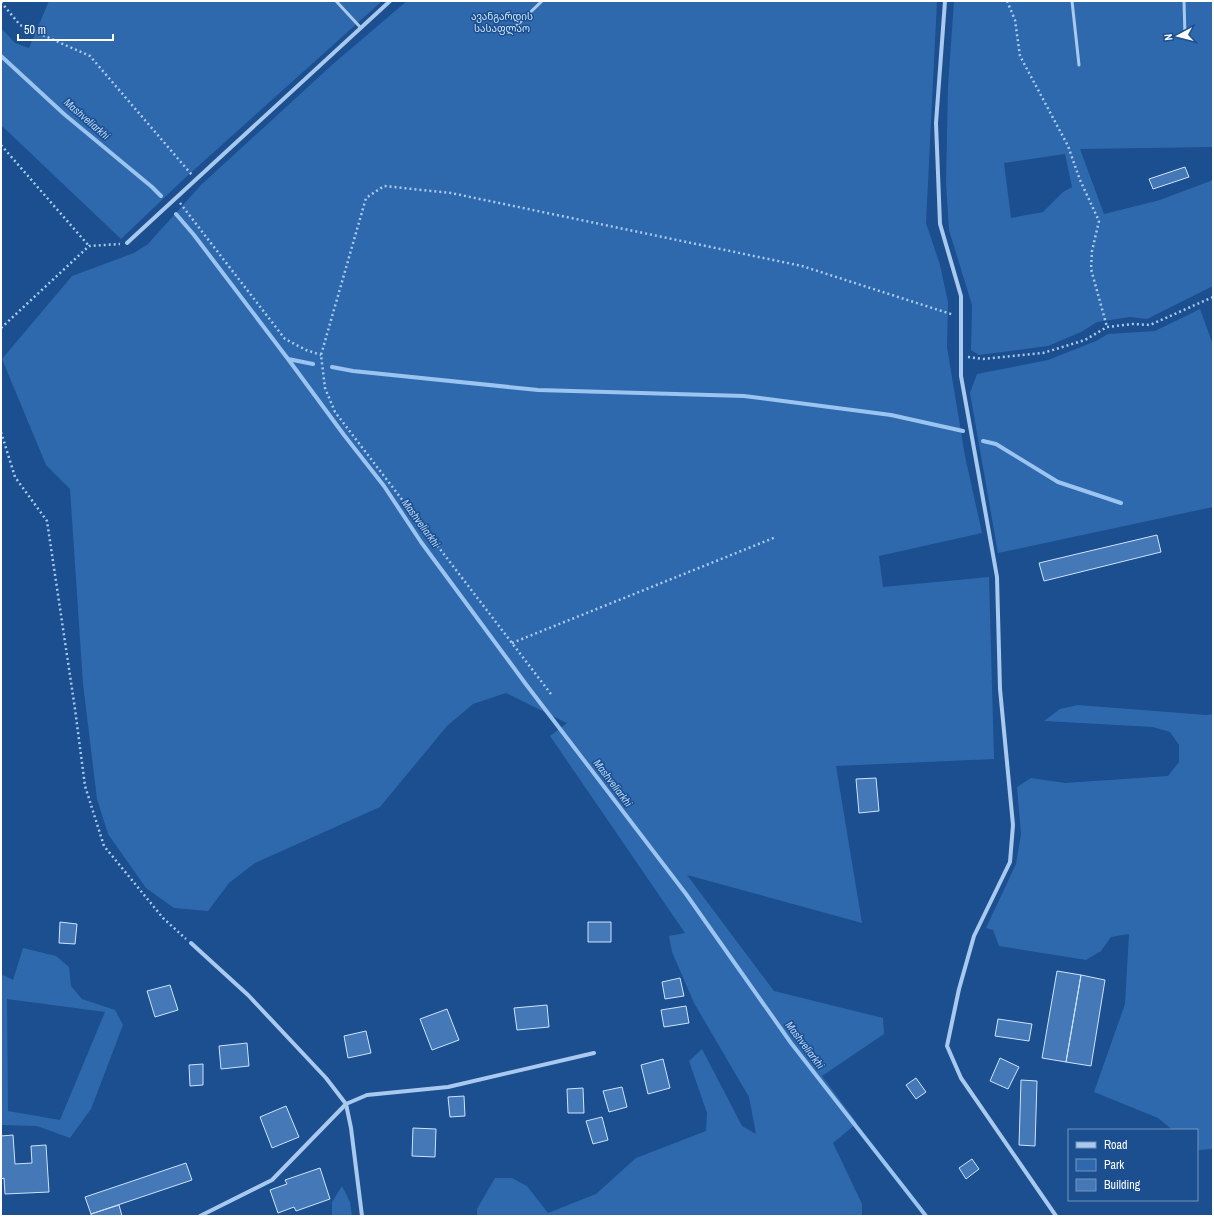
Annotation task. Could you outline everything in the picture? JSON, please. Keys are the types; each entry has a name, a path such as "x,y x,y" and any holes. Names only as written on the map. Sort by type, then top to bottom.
{"street":[{"path":"127,243 390,1"},
{"path":"945,1 936,123 940,224 961,296 961,376 997,577 1000,689 1013,825 1010,862 974,936 959,989 947,1046 961,1078 1056,1216"},
{"path":"191,943 253,1001 326,1078 346,1104 351,1128 362,1216"},
{"path":"200,1216 272,1180 346,1104 367,1095 448,1087 594,1053"}],"lane":[{"path":"336,1 361,28"},
{"path":"509,33 542,1"},
{"path":"1072,1 1079,66"},
{"path":"1184,1 1185,36"}],"path":[{"path":"1007,1 1015,20 1020,56 1068,146 1080,180 1099,221 1092,251 1091,269 1107,327"},
{"path":"2,2 20,25 90,56 196,180"},
{"path":"1,145 88,246"},
{"path":"551,694 335,412 325,388 321,355 366,198 384,186 450,193 802,266 961,317"},
{"path":"176,198 285,339 306,350 321,355"},
{"path":"1,328 88,246 127,243"},
{"path":"961,355 983,359 1044,353 1085,340 1107,327 1133,324 1150,325 1213,297"},
{"path":"1,432 16,477 47,521 85,786 104,846 163,918 191,943"},
{"path":"512,643 776,537"}],"green space":[{"path":"49,1 382,1 185,178 121,239 1,125 1,28 15,43 29,48"},
{"name":"ავანგარდის სასაფლაო","path":"407,1 937,1 926,223 940,265 948,302 947,347 965,456 982,533 879,556 883,587 989,577 994,759 836,766 862,923 687,875 774,991 883,1018 884,1034 822,1076 857,1123 833,1143 862,1204 862,1216 477,1216 477,1209 495,1178 512,1178 527,1186 548,1213 596,1194 636,1158 706,1131 707,1113 689,1061 702,1049 742,1126 756,1134 749,1097 694,1003 672,952 669,936 685,933 550,736 567,723 506,693 473,704 447,726 380,807 255,863 229,883 208,911 174,908 146,888 108,834 97,799 83,684 70,489 46,465 2,359 72,276 134,253 148,244 201,185 333,64"},
{"path":"954,1 1213,1 1213,148 1080,149 1104,214 1160,200 1213,180 1213,286 1147,319 1130,317 1097,322 1081,332 1048,346 979,355 971,350 972,305 949,230 946,183 948,86","holes":["1065,154 1072,187 1063,192 1043,212 1011,218 1004,163"]},
{"path":"1200,309 1213,345 1213,507 998,553 970,393 977,374 1048,360 1096,341 1108,334 1155,331"},
{"path":"1078,705 1206,715 1213,714 1213,1149 1198,1150 1198,1129 1172,1129 1158,1118 1094,1092 1125,1004 1129,934 1111,937 1101,951 1086,960 999,946 993,930 986,928 1016,864 1021,834 1017,787 1031,778 1065,783 1168,776 1179,762 1179,745 1170,732 1153,727 1044,721 1060,709"},
{"path":"23,948 56,956 69,967 71,986 82,999 115,1010 123,1025 91,1109 70,1138 37,1126 1,1125 1,974 13,980","holes":["7,999 105,1012 60,1120 8,1111"]},
{"path":"342,1186 350,1202 352,1216 332,1216 332,1202"}],"building":[{"path":"1185,167 1189,177 1153,189 1149,179"},
{"path":"1157,535 1161,552 1044,581 1039,563"},
{"path":"876,778 879,811 859,813 856,779"},
{"path":"60,922 77,924 75,944 59,943"},
{"path":"588,922 611,922 611,942 588,942"},
{"path":"1057,971 1081,975 1066,1062 1042,1058"},
{"path":"1081,975 1105,980 1091,1066 1066,1062"},
{"path":"680,978 684,996 665,999 662,982"},
{"path":"170,985 178,1010 155,1017 147,991"},
{"path":"547,1005 549,1027 517,1030 514,1008"},
{"path":"686,1006 689,1023 664,1027 661,1010"},
{"path":"447,1009 459,1040 432,1050 420,1019"},
{"path":"998,1019 1032,1024 1029,1041 995,1036"},
{"path":"366,1031 371,1053 348,1058 344,1036"},
{"path":"247,1043 249,1066 221,1069 219,1046"},
{"path":"1000,1058 1019,1067 1008,1089 990,1081"},
{"path":"663,1059 670,1088 648,1094 641,1065"},
{"path":"203,1064 203,1085 190,1086 189,1065"},
{"path":"916,1078 926,1092 916,1099 906,1085"},
{"path":"1021,1080 1037,1081 1035,1146 1019,1145"},
{"path":"622,1087 627,1107 609,1112 603,1091"},
{"path":"583,1088 584,1113 568,1113 567,1089"},
{"path":"464,1096 465,1116 450,1117 448,1097"},
{"path":"286,1106 299,1137 272,1148 260,1117"},
{"path":"602,1117 608,1140 593,1144 586,1121"},
{"path":"413,1128 436,1129 435,1157 412,1156"},
{"path":"13,1135 15,1164 32,1163 31,1146 46,1145 49,1192 5,1194 4,1178 1,1179 1,1136"},
{"path":"972,1159 979,1169 966,1179 959,1168"},
{"path":"186,1163 192,1180 91,1214 85,1197"},
{"path":"320,1168 330,1199 296,1211 294,1207 278,1213 270,1190 287,1184 285,1180"},
{"path":"119,1205 122,1216 91,1216 91,1214"}],"waterway":[{"name":"Mashveliarkhi","path":"1,56 64,114 161,196"},
{"name":"Mashveliarkhi","path":"176,214 194,235 288,359 313,364"},
{"name":"Mashveliarkhi","path":"288,359 384,486 421,542 525,683 686,894 791,1043 926,1216"},
{"path":"332,367 353,371 538,390 744,396 891,415 963,431"},
{"path":"983,441 996,444 1058,482 1121,503"}]}
